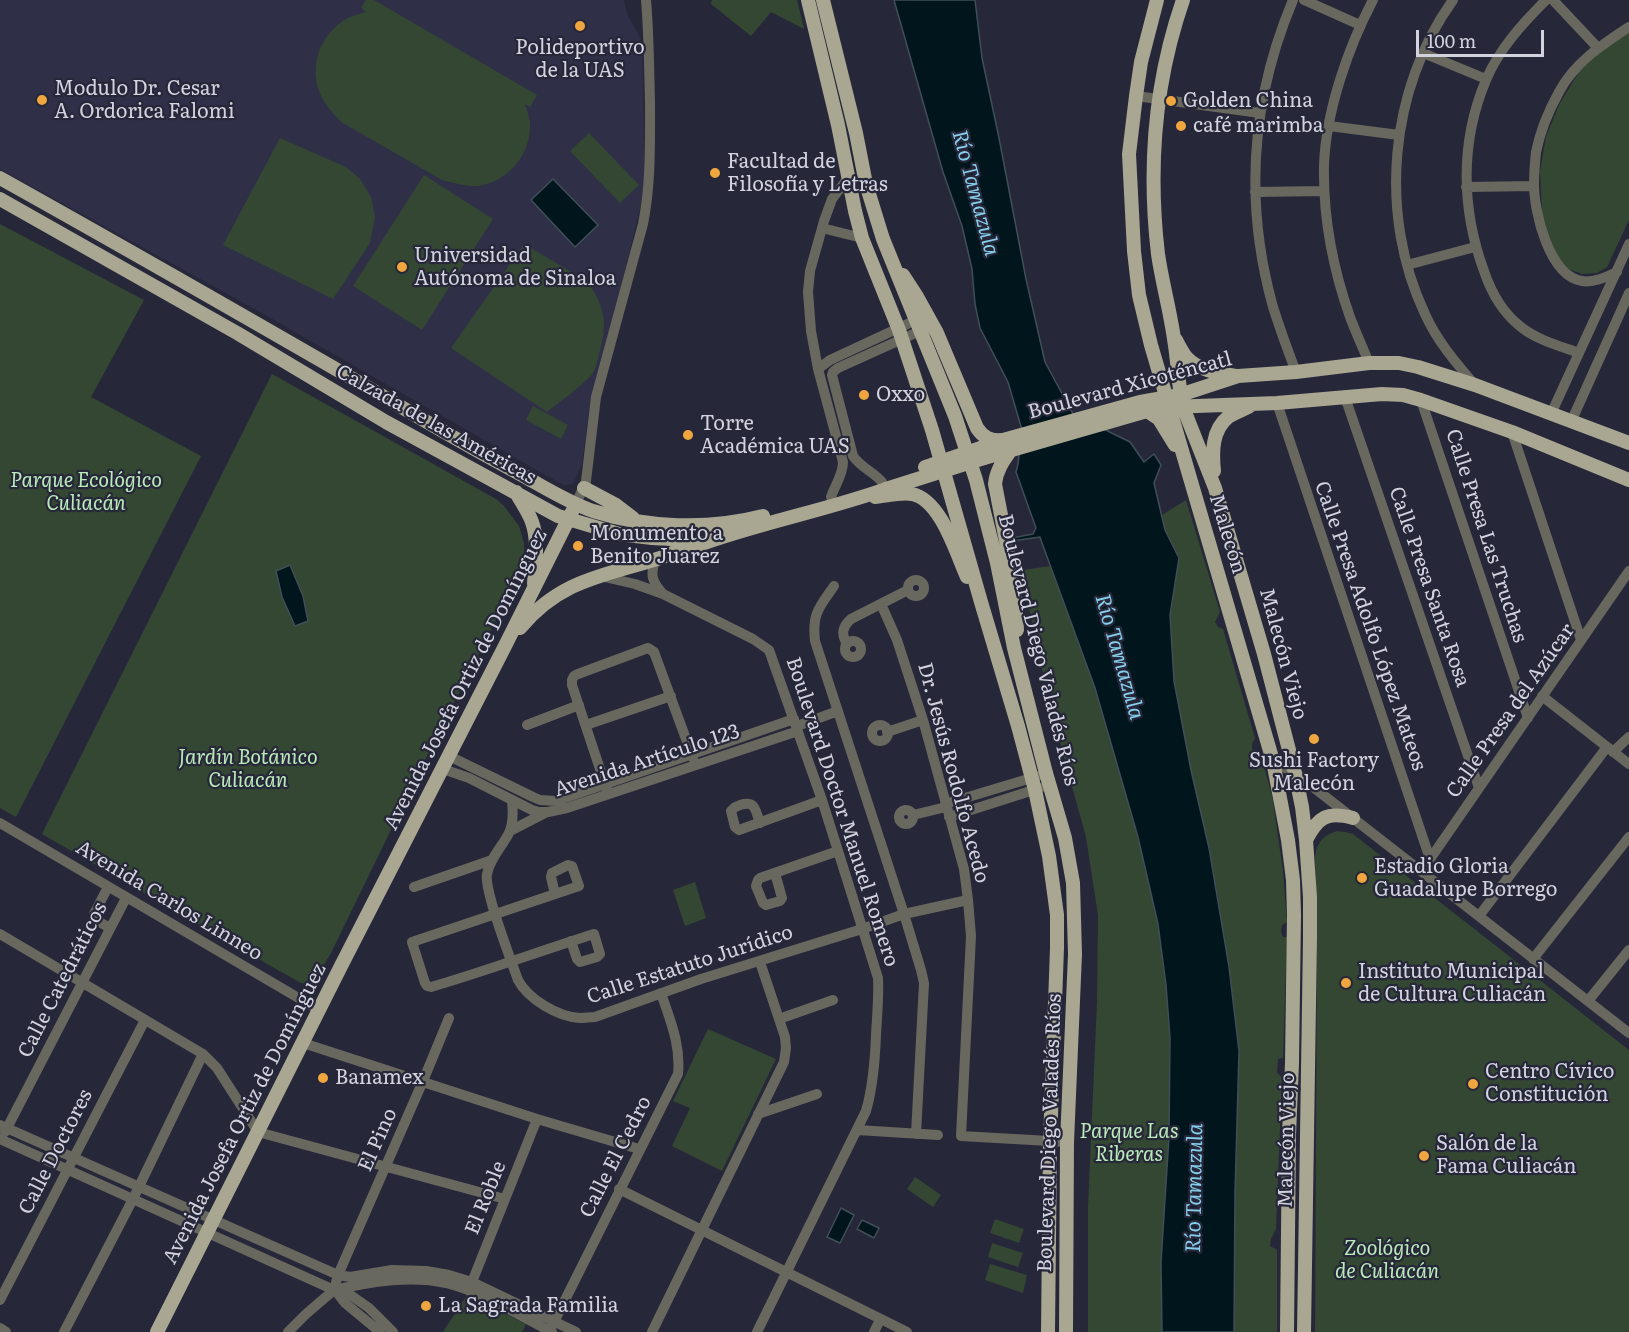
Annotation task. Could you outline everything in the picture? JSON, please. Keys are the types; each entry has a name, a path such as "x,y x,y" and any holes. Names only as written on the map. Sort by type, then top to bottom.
{"main road":[{"name":"Boulevard Diego Valadés Ríos","path":"808,0 862,238 900,334 932,430 1033,784 1049,856 1057,915 1050,1142 1048,1332"},
{"name":"Boulevard Diego Valadés Ríos","path":"823,0 856,132 866,184 883,239 955,416 976,480 997,563 1014,647 1065,838 1073,883 1075,954 1067,1142 1066,1332"},
{"name":"Malecón","path":"1157,0 1142,62 1129,154 1134,251 1139,295 1150,345 1175,402 1183,456 1273,761 1293,880 1287,1332"},
{"name":"Malecón Viejo","path":"1183,0 1168,51 1154,145 1154,202 1158,254 1174,339 1175,402 1215,488 1264,654 1302,807 1310,897 1304,1332"},
{"name":"Calzada de las Américas","path":"0,178 465,444 576,504 637,521 678,526 754,518 885,484"},
{"name":"Calzada de las Américas","path":"0,200 237,333 386,422 558,516 619,534 684,540 696,546"},
{"path":"893,263 916,295 938,333 977,428 990,440 1007,445 995,484 1016,597 1018,628 1014,647"},
{"path":"1174,339 1186,357 1197,366 1212,372 1238,376"},
{"name":"Boulevard Xicoténcatl","path":"885,484 1007,445 1143,408 1175,402 1238,376 1370,363 1399,363 1418,367 1475,385 1629,443"},
{"name":"Boulevard Xicoténcatl","path":"1175,402 1254,404 1382,393 1403,395 1512,432 1629,480"},
{"path":"1215,488 1212,456 1214,440 1219,427 1228,417 1254,404"},
{"path":"1143,408 1161,421 1183,456"},
{"path":"856,499 885,484"},
{"path":"584,488 616,505 637,521"},
{"path":"516,492 532,521 534,530 536,551 534,589"},
{"path":"505,646 529,618 549,600 599,575 658,559 726,534 856,499 904,494 918,496 933,507 981,602"},
{"name":"Avenida Josefa Ortiz de Domínguez","path":"159,1331 576,504"},
{"path":"1306,840 1316,824 1324,817 1337,814 1353,818"}],"street":[{"name":"Avenida Josefa Ortiz de Domínguez","path":"576,504 584,488 596,397 608,360 643,224 647,198 650,136 646,0"},
{"path":"1293,0 1276,43 1260,113 1255,192 1262,259 1274,308 1296,372"},
{"path":"1304,0 1360,25"},
{"path":"1370,363 1350,316 1336,267 1328,229 1324,162 1338,87 1360,25 1373,0"},
{"path":"1453,0 1423,53 1413,79 1399,135 1395,168 1396,204 1400,238 1417,297 1425,316 1441,342 1475,385"},
{"path":"1546,0 1523,23 1506,45 1486,79 1473,119 1467,155 1466,187 1469,222 1475,247 1489,285 1509,316 1532,333 1580,353"},
{"path":"1553,0 1598,48"},
{"path":"1617,272 1584,282 1568,275 1557,264 1548,251 1533,186 1536,152 1541,135 1555,99 1565,81 1598,48 1629,27"},
{"path":"1423,53 1486,79"},
{"path":"1136,96 1260,113"},
{"path":"1329,126 1399,135"},
{"path":"831,497 841,476 843,462 811,332 808,292 810,272 832,199 848,178"},
{"path":"1466,187 1533,186"},
{"path":"1255,192 1324,191"},
{"path":"822,228 862,238"},
{"path":"1551,414 1629,244"},
{"path":"1407,265 1475,247"},
{"path":"1571,422 1629,293"},
{"path":"819,369 830,360 918,326"},
{"path":"885,484 876,474 861,466 853,456 832,375 838,368 900,334"},
{"name":"Calle Presa Santa Rosa","path":"1345,397 1479,788"},
{"name":"Calle Presa Las Truchas","path":"1421,400 1528,718"},
{"name":"Calle Presa Adolfo López Mateos","path":"1276,403 1430,860"},
{"path":"1512,432 1581,640"},
{"path":"658,559 655,560 652,578 663,594"},
{"name":"Boulevard Doctor Manuel Romero","path":"599,575 663,594 760,642 769,650 822,800 878,978 870,1096 857,1130 757,1332"},
{"name":"Calle Presa del Azúcar","path":"1422,871 1628,575"},
{"path":"834,586 816,612 814,641 904,914 924,983 916,1134"},
{"path":"847,644 843,634 847,623 857,615 908,590"},
{"name":"Dr. Jesús Rodolfo Acedo","path":"881,604 897,640 923,720 964,869 971,936 961,1136 1050,1142"},
{"path":"607,789 572,680 574,676 648,648 654,652 694,759"},
{"path":"586,725 671,696"},
{"path":"1542,696 1629,764"},
{"path":"527,725 579,705"},
{"name":"Avenida Artículo 123","path":"449,756 540,800 556,801 607,789 838,711"},
{"path":"887,732 923,720"},
{"path":"1479,916 1610,749 1629,737"},
{"path":"1273,761 1295,773 1629,1033"},
{"name":"Avenida Artículo 123","path":"442,769 469,778 512,801 539,812 567,808 607,789"},
{"path":"914,815 947,809 1048,779"},
{"path":"760,823 751,804 734,807 731,811 735,827 739,830 760,823 822,800"},
{"path":"510,831 512,801"},
{"path":"510,831 548,812"},
{"name":"Avenida Carlos Linneo","path":"0,823 319,1010"},
{"name":"Calle Estatuto Jurídico","path":"510,831 492,860 486,881 518,980 529,995 552,1010 580,1018 595,1017 661,993 904,914 968,900"},
{"path":"1533,959 1629,837"},
{"path":"775,873 782,896 780,901 769,905 763,903 756,882 758,880 775,873 838,851"},
{"path":"414,887 492,860"},
{"path":"108,887 94,914 97,921 110,928"},
{"path":"555,894 412,942 425,983 429,987 511,960 571,941 594,934 600,954 582,962 577,959 571,941"},
{"name":"Calle Catedráticos","path":"1,1141 4,1127 126,898"},
{"path":"0,934 203,1054 217,1068 258,1132 505,1199"},
{"path":"1588,1001 1629,950"},
{"path":"652,1332 784,1062 785,1036 760,962"},
{"name":"Calle El Cedro","path":"552,1328 678,1074 678,1046 661,993"},
{"path":"780,1019 833,1000"},
{"name":"El Pino","path":"334,1290 338,1275 449,1018"},
{"name":"Calle Doctores","path":"0,1300 145,1020"},
{"path":"303,1043 537,1119 639,1149"},
{"path":"64,1332 133,1199 203,1054"},
{"path":"759,1114 817,1094"},
{"name":"El Roble","path":"471,1286 537,1119"},
{"path":"4,1127 138,1187 210,1227 334,1290 352,1296 369,1308 393,1332"},
{"path":"857,1130 938,1135"},
{"path":"1,1141 133,1199 338,1275 350,1277 392,1270 438,1272 471,1286 552,1328 576,1332"},
{"path":"1050,1142 1067,1142"},
{"path":"619,1189 906,1332"},
{"path":"288,1332 334,1290 369,1283 406,1280 427,1280 471,1286"},
{"path":"334,1290 345,1303 380,1332"},
{"path":"874,1332 880,1320"},
{"path":"0,1328 6,1332"}],"shaded area":[{"name":"Universidad Autónoma de Sinaloa","path":"0,0 624,0 627,14 641,39 642,47 645,174 641,204 589,410 582,464 573,484 564,485 556,481 253,308 0,169"}],"green space":[{"path":"366,0 374,0 537,95 530,107 525,104 530,122 530,133 523,155 509,172 490,183 479,186 442,180 341,122 326,104 316,80 320,49 331,31 339,24 350,17 366,12 361,8"},
{"path":"712,0 797,0 804,29 771,12 751,36 711,4"},
{"path":"1629,33 1629,220 1607,267 1597,273 1582,274 1561,266 1550,248 1542,211 1540,171 1546,137 1559,105 1579,72 1605,48"},
{"path":"589,133 639,185 620,203 570,151"},
{"path":"280,138 346,167 360,179 371,197 375,217 370,243 333,299 223,245"},
{"path":"424,175 493,219 422,330 353,286"},
{"name":"Parque Ecológico Culiacán","path":"0,224 144,300 91,397 201,456 16,817 0,808"},
{"path":"524,244 587,281 603,314 604,331 593,373 547,412 451,348"},
{"name":"Jardín Botánico Culiacán","path":"272,374 496,499 519,526 524,543 524,561 506,600 331,953 315,980 308,984 301,983 276,969 42,834"},
{"path":"533,406 568,425 561,439 526,420"},
{"name":"Parque Las Riberas","path":"1186,500 1220,612 1215,622 1223,629 1255,738 1252,748 1255,753 1260,753 1272,795 1283,871 1287,922 1282,925 1281,932 1283,937 1287,937 1283,1058 1278,1059 1277,1073 1282,1077 1276,1229 1270,1246 1277,1250 1277,1332 1234,1332 1239,1051 1229,967 1209,848 1174,681 1170,615 1179,558 1165,530 1162,515"},
{"name":"Parque Las Riberas","path":"1050,566 1095,688 1138,837 1158,924 1170,1038 1169,1137 1161,1262 1162,1332 1088,1332 1088,1207 1097,1002 1098,915 1086,837 1050,707 1023,570"},
{"name":"Centro Cívico Constitución","path":"1337,831 1353,834 1629,1050 1629,1332 1315,1332 1317,955 1315,856 1322,840"},
{"path":"695,882 706,918 685,926 673,890"},
{"path":"708,1029 776,1059 722,1171 672,1146 690,1108 673,1101"},
{"path":"915,1177 941,1195 933,1207 907,1189"},
{"path":"995,1219 1024,1229 1019,1243 990,1233"},
{"path":"992,1243 1023,1253 1018,1267 988,1257"},
{"path":"990,1264 1027,1275 1023,1293 985,1280"},
{"path":"467,1295 526,1324 522,1332 443,1332"}],"water":[{"name":"Río Tamazula","path":"894,0 975,0 982,58 1045,362 1073,414 1130,442 1144,462 1154,454 1161,465 1154,483 1165,530 1179,558 1170,615 1174,681 1209,848 1229,967 1239,1051 1234,1332 1162,1332 1161,1262 1169,1137 1170,1038 1158,924 1138,837 1095,688 1040,537 1012,541 1012,538 1033,534 1036,528 1016,472 1022,430 1008,382 980,328 972,269 962,226 943,172"},
{"path":"553,179 598,225 575,247 531,200"},
{"path":"290,565 303,596 308,621 295,626 282,597 276,571"},
{"path":"841,1208 854,1215 840,1243 827,1237"},
{"path":"862,1220 879,1228 874,1238 857,1229"}],"place":[{"name":"Polideportivo de la UAS","path":"580,26"},
{"name":"Modulo Dr. Cesar A. Ordorica Falomi","path":"42,100"},
{"name":"Golden China","path":"1171,101"},
{"name":"café marimba","path":"1181,126"},
{"name":"Facultad de Filosofía y Letras","path":"715,173"},
{"name":"Universidad Autónoma de Sinaloa","path":"402,267"},
{"name":"Oxxo","path":"864,395"},
{"name":"Torre Académica UAS","path":"688,435"},
{"name":"Monumento a Benito Juarez","path":"578,546"},
{"name":"Sushi Factory Malecón","path":"1314,739"},
{"name":"Estadio Gloria Guadalupe Borrego","path":"1362,878"},
{"name":"Instituto Municipal de Cultura Culiacán","path":"1346,983"},
{"name":"Banamex","path":"323,1078"},
{"name":"Centro Cívico Constitución","path":"1473,1084"},
{"name":"Salón de la Fama Culiacán","path":"1424,1156"},
{"name":"La Sagrada Familia","path":"426,1306"}],"park label":[{"name":"Zoológico de Culiacán","path":"1387,1260"}]}
